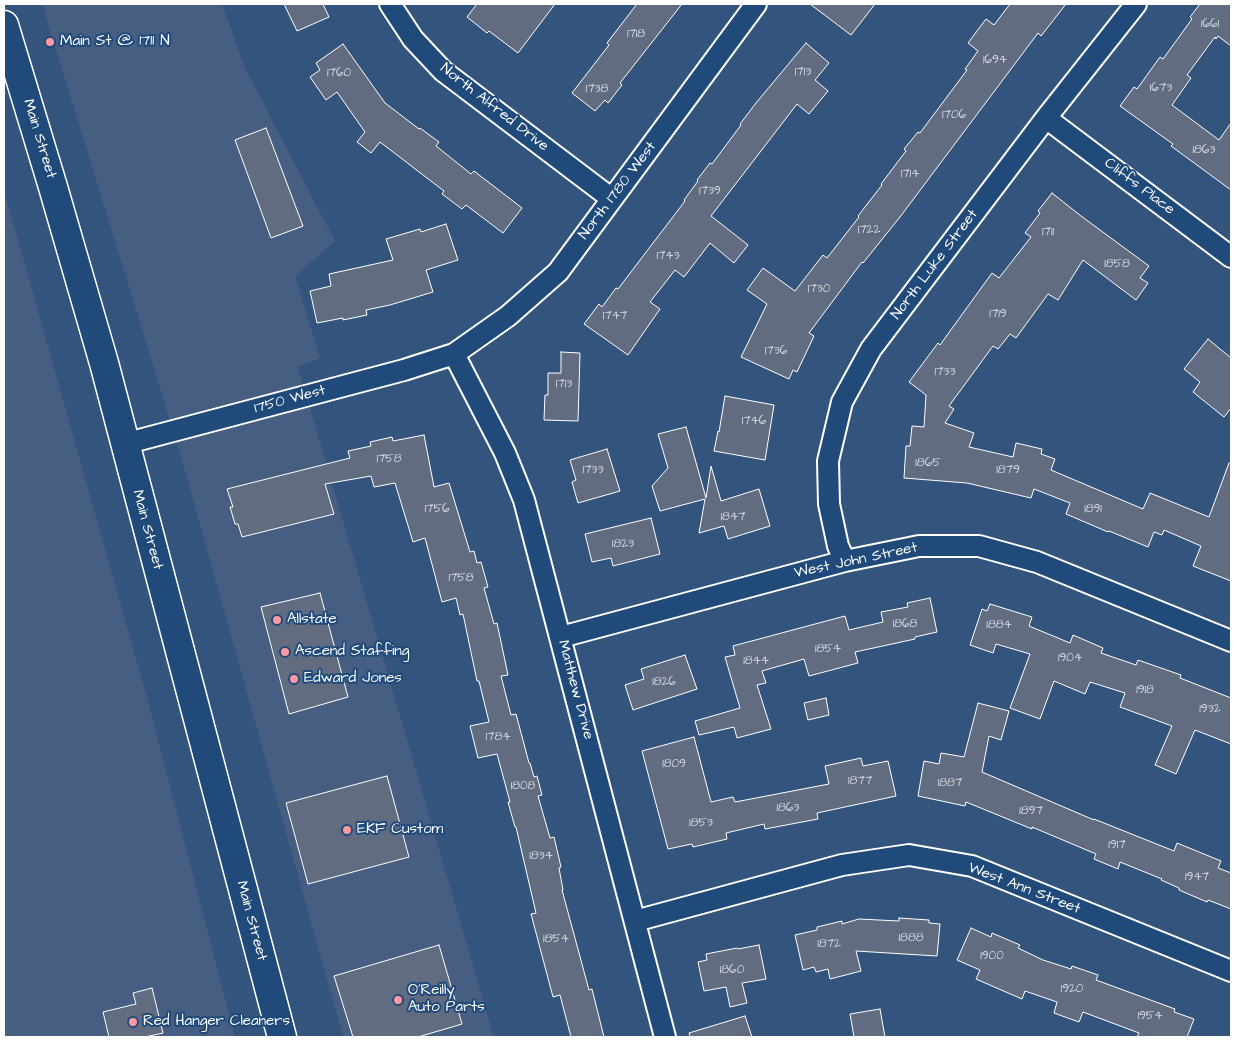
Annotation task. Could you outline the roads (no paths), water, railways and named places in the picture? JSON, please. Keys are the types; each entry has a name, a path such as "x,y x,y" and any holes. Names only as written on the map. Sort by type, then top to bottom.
{"main road":[{"name":"Main Street","path":"4,24 80,276 282,1037"}],"street":[{"name":"North Alfred Drive","path":"390,4 413,39 444,72 612,199"},
{"name":"North 1780 West","path":"454,354 508,316 558,272 756,4"},
{"name":"North Luke Street","path":"844,561 838,546 829,504 828,460 842,402 872,349 1046,118 1136,4"},
{"name":"Cliffs Place","path":"1046,118 1231,257"},
{"name":"1750 West","path":"124,444 404,370 454,354"},
{"name":"Matthew Drive","path":"454,354 505,453 524,500 666,1037"},
{"name":"West John Street","path":"561,637 844,561 919,546 979,546 1036,562 1231,641"},
{"name":"West Ann Street","path":"635,921 842,865 909,855 972,866 1231,971"}],"place":[{"name":"Main St @ 1711 N","path":"50,42"},
{"name":"Allstate","path":"277,620"},
{"name":"Ascend Staffing","path":"285,652"},
{"name":"Edward Jones","path":"294,679"},
{"name":"EKF Custom","path":"347,830"},
{"name":"O'Reilly Auto Parts","path":"398,1000"},
{"name":"Red Hanger Cleaners","path":"133,1022"}]}
